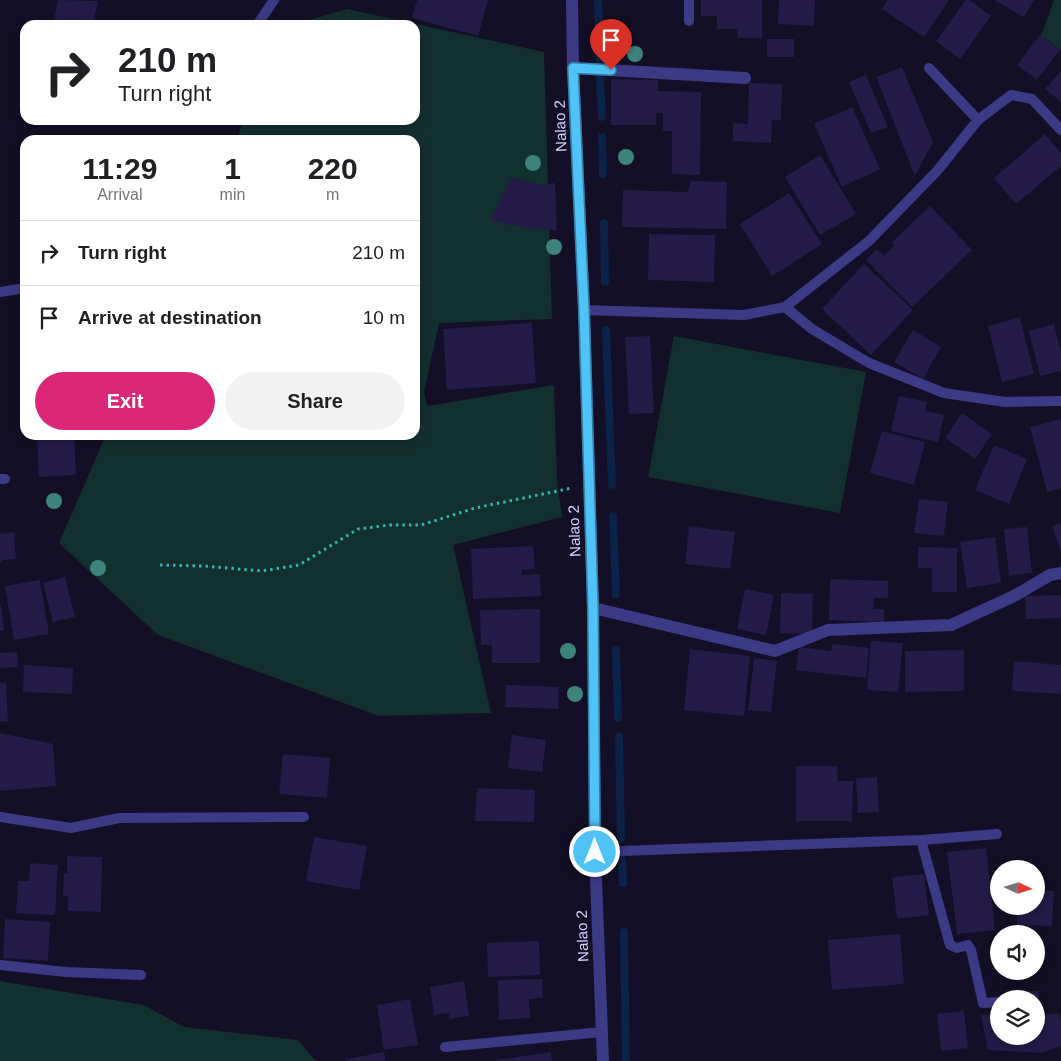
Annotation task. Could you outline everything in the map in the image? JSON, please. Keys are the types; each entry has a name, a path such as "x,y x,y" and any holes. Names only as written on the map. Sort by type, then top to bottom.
{"street":[{"name":"Nalao 2","path":"572,0 593,608 595,852 603,1061"},
{"path":"573,68 745,78"},
{"path":"593,608 774,651 828,630 951,625 1061,572"}],"lane":[{"path":"260,20 274,0"},
{"path":"689,0 689,21"},
{"path":"929,68 978,120"},
{"path":"584,310 744,315 785,307 869,241 937,171 978,120 1011,95 1032,99 1061,130"},
{"path":"0,292 20,289"},
{"path":"785,307 812,329 869,363 944,393 1005,402 1061,401"},
{"path":"0,817 71,828 119,818 304,817"},
{"path":"595,852 922,840 997,834"},
{"path":"922,840 950,945 957,948 968,945 971,950 983,1003 990,1003"},
{"path":"0,965 66,972 141,975"},
{"path":"445,1047 602,1032"}],"path":[{"path":"160,565 204,566 262,571 299,565 358,530 390,525 421,525 475,508 589,484"}],"green space":[{"path":"1054,0 1061,0 1061,50 1040,35"},
{"path":"347,9 397,20 310,20"},
{"path":"420,25 544,52 552,319 439,323 424,392 427,406 554,385 557,480 562,517 453,545 491,713 379,716 158,635 59,543 104,440 420,440 420,135 238,135 242,125 420,125"},
{"path":"674,336 866,372 840,513 648,477"},
{"path":"0,981 144,1005 184,1027 298,1040 316,1061 0,1061"}],"building":[{"path":"58,0 98,1 94,20 54,20"},
{"path":"417,0 488,0 478,36 412,18"},
{"path":"701,0 762,0 762,38 738,38 737,29 717,29 717,16 701,16"},
{"path":"779,0 815,0 814,26 778,24"},
{"path":"888,0 949,0 924,37 882,9"},
{"path":"966,0 970,0 991,16 960,59 936,41"},
{"path":"994,0 1034,0 1024,17"},
{"path":"1040,35 1060,50 1037,80 1017,65"},
{"path":"767,39 794,39 794,57 767,57"},
{"path":"902,67 933,142 915,176 876,77"},
{"path":"1061,71 1061,102 1045,89"},
{"path":"866,75 888,127 871,133 849,82"},
{"path":"611,79 658,80 658,91 701,92 700,175 672,174 672,131 663,131 663,113 656,113 656,125 611,125"},
{"path":"749,83 782,84 781,120 772,120 771,143 733,141 733,123 748,124"},
{"path":"852,107 880,169 842,187 814,124"},
{"path":"1045,134 1061,153 1061,166 1016,204 994,178"},
{"path":"820,155 856,214 820,235 785,177"},
{"path":"512,177 541,185 555,183 557,230 533,229 490,220"},
{"path":"691,181 727,182 726,229 622,227 623,190 688,192"},
{"path":"789,193 822,244 772,276 740,224"},
{"path":"930,206 972,250 912,307 866,260 877,249 884,256 895,245 892,242"},
{"path":"649,234 715,235 714,282 648,280"},
{"path":"864,264 913,310 871,355 822,309"},
{"path":"1020,317 1034,374 1002,382 988,326"},
{"path":"532,323 536,383 447,390 443,329"},
{"path":"1054,324 1061,352 1061,371 1040,376 1029,331"},
{"path":"913,330 941,347 923,379 894,362"},
{"path":"650,336 654,413 629,414 625,337"},
{"path":"899,396 927,402 925,411 944,415 938,442 891,431"},
{"path":"962,413 992,434 975,459 945,438"},
{"path":"1061,419 1061,488 1047,492 1030,427"},
{"path":"882,431 925,442 914,485 870,473"},
{"path":"37,440 74,440 76,475 39,477"},
{"path":"994,445 1027,459 1009,504 975,490"},
{"path":"919,499 948,502 944,536 914,533"},
{"path":"1061,523 1061,552 1052,526"},
{"path":"689,526 735,532 730,569 685,564"},
{"path":"1027,527 1032,573 1009,576 1004,529"},
{"path":"14,532 16,559 2,560 2,563 0,563 0,534"},
{"path":"995,537 1001,583 967,588 960,542"},
{"path":"533,546 535,569 521,570 522,575 540,574 541,596 473,599 471,549"},
{"path":"918,547 957,548 957,592 932,592 932,568 918,568"},
{"path":"65,577 75,617 53,622 43,583"},
{"path":"830,579 888,581 888,598 874,598 873,609 884,609 884,622 829,620"},
{"path":"40,580 49,634 14,640 5,586"},
{"path":"745,589 774,595 766,635 737,629"},
{"path":"781,593 813,594 812,634 780,633"},
{"path":"1061,595 1061,618 1026,619 1025,596"},
{"path":"1,605 4,631 0,631"},
{"path":"540,609 540,663 492,663 492,645 481,645 480,610"},
{"path":"871,641 903,643 898,692 867,690"},
{"path":"832,644 869,648 866,678 796,670 799,647 831,651"},
{"path":"690,649 750,656 744,716 684,710"},
{"path":"964,650 964,691 905,692 905,651"},
{"path":"17,652 18,667 0,668 0,653"},
{"path":"754,658 777,661 771,712 748,710"},
{"path":"1014,661 1061,665 1061,694 1012,691"},
{"path":"24,665 73,668 72,694 23,692"},
{"path":"6,682 8,721 0,722 0,683"},
{"path":"506,685 559,687 558,709 505,707"},
{"path":"0,733 53,744 56,786 0,791"},
{"path":"512,735 546,740 542,772 508,768"},
{"path":"283,754 330,758 327,798 279,794"},
{"path":"796,766 837,766 838,781 853,781 852,821 796,821"},
{"path":"877,777 879,812 858,813 856,778"},
{"path":"477,788 535,790 534,822 475,821"},
{"path":"314,837 367,846 359,890 306,881"},
{"path":"986,848 990,884 990,915 993,915 994,925 990,925 990,931 957,934 947,852"},
{"path":"67,856 102,857 101,912 68,911 68,896 63,896 64,873 67,873"},
{"path":"30,863 58,865 55,915 16,913 18,881 29,881"},
{"path":"924,874 929,915 897,919 892,877"},
{"path":"1045,890 1054,891 1052,926 1017,925 1018,915 1045,915"},
{"path":"5,919 50,922 48,961 3,958"},
{"path":"900,934 904,984 832,990 828,940"},
{"path":"539,941 540,975 488,977 487,943"},
{"path":"542,979 543,998 529,999 530,1018 499,1020 498,980"},
{"path":"464,981 469,1016 449,1019 449,1013 434,1015 430,987"},
{"path":"410,999 418,1045 384,1050 377,1005"},
{"path":"964,1011 968,1048 941,1051 937,1014"},
{"path":"1059,1013 1061,1020 1061,1046 1042,1053 988,1050 981,1015 990,1014 990,1045 1045,1045 1045,1015"},
{"path":"384,1052 385,1061 345,1061 347,1059"},
{"path":"551,1052 552,1061 496,1061 496,1060"}],"waterway":[{"path":"598,0 600,59"},
{"path":"600,79 602,117"},
{"path":"602,137 603,174"},
{"path":"604,223 605,282"},
{"path":"606,330 612,485"},
{"path":"613,516 616,594"},
{"path":"616,650 618,718"},
{"path":"619,737 621,839"},
{"path":"622,860 623,883"},
{"path":"624,932 626,1061"}],"route":[{"path":"595,852 593,608 584,310 573,68 611,70"}]}
